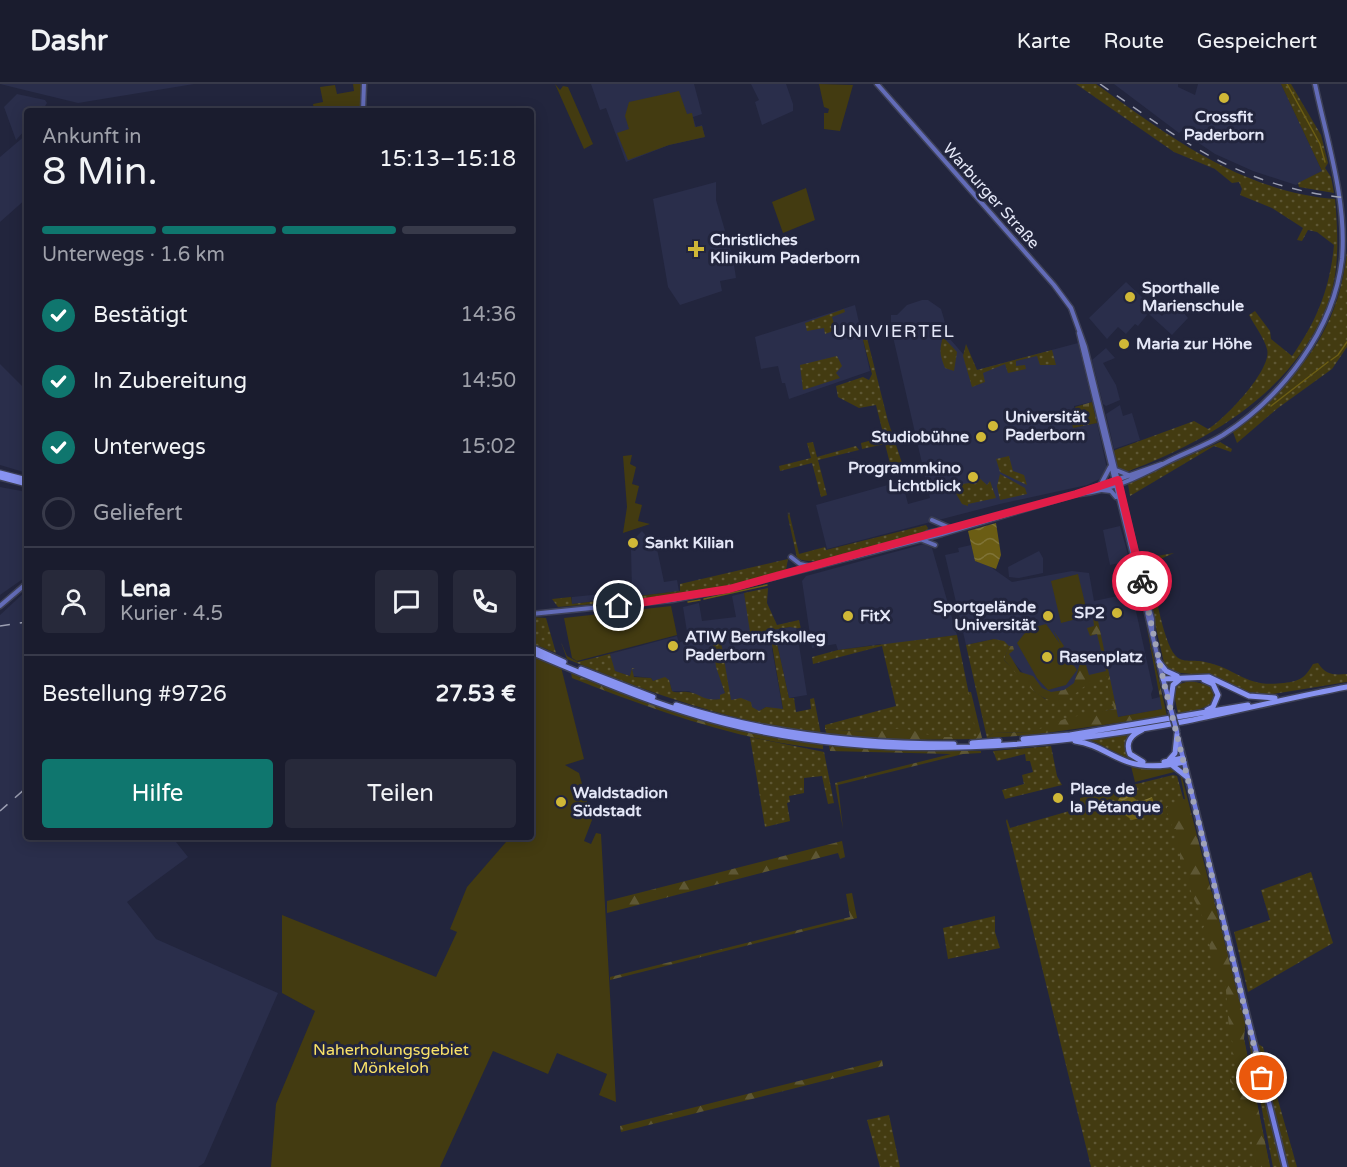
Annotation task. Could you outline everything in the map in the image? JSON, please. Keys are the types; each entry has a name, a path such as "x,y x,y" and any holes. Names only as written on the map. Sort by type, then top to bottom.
{"highway":[{"path":"0,473 24,482"},
{"path":"0,477 24,483"},
{"path":"534,651 695,711 753,726 829,738 968,744 1070,735 1268,702"},
{"path":"534,651 623,690 692,714 753,730 809,740 922,748 1071,739 1152,727 1347,687"},
{"path":"1159,662 1166,671 1178,679 1200,679 1209,681 1216,687 1216,701 1213,707 1202,713"},
{"path":"1164,681 1209,677 1249,696 1286,698"},
{"path":"1170,708 1173,685 1178,679"},
{"path":"1152,727 1131,736 1128,750 1138,761 1169,763 1179,768 1187,777"},
{"path":"1169,763 1175,753 1177,733"},
{"path":"1071,739 1094,744 1133,763 1169,763 1184,760"}],"main road":[{"path":"363,108 364,84"},
{"name":"Warburger Straße","path":"877,84 1065,298 1079,330 1089,359 1112,467 1170,708 1285,1167"},
{"path":"534,614 679,599 729,589 814,567 919,538 928,533 958,527 1116,483 1162,465 1224,434 1263,402 1304,355 1324,320 1339,274 1342,223 1315,84"},
{"path":"1099,488 1112,467 1130,478"},
{"path":"1099,488 1111,491 1119,497 1130,478"},
{"path":"932,520 946,527 958,527"},
{"path":"919,538 935,545"},
{"path":"791,557 800,564 814,567"},
{"path":"0,606 24,586"}],"shaded area":[{"path":"0,84 194,84 78,103"},
{"path":"591,84 694,84 702,114 693,117 696,127 702,125 705,137 669,145 626,162 606,108 600,110"},
{"path":"751,84 786,84 793,111 762,125 755,102 759,100"},
{"path":"1114,84 1178,84 1178,87 1195,95 1198,84 1281,84 1322,171 1296,185 1253,171 1215,154 1181,131 1179,133"},
{"path":"17,94 45,100 47,103 44,108 24,108 24,131 16,140 4,107"},
{"path":"24,137 24,201 0,222 0,157"},
{"name":"Christliches Klinikum Paderborn","path":"716,182 716,200 733,258 736,278 720,281 722,291 680,305 668,287 653,199"},
{"path":"1126,282 1162,316 1175,302 1188,318 1172,335 1139,305 1147,315 1138,326 1135,324 1126,334 1118,327 1107,339 1089,318"},
{"name":"Universität Paderborn","path":"928,300 941,309 950,339 977,370 1078,343 1092,402 1074,406 1075,413 1070,414 1073,428 1097,423 1107,469 1104,477 1087,485 1000,504 827,549 816,505 902,481 908,504 930,498 891,328 891,315 897,315 907,305"},
{"path":"855,305 870,371 789,399 778,366 761,369 755,337"},
{"path":"1106,348 1115,358 1103,363 1116,385 1120,400 1106,406 1103,404 1092,360"},
{"path":"0,364 24,388 24,472 0,465"},
{"path":"1120,405 1123,416 1132,413 1140,440 1114,449 1106,414"},
{"path":"0,487 24,491 24,578 0,595"},
{"path":"1120,526 1128,555 1124,562 1110,565 1103,530"},
{"path":"642,531 657,549 664,582 677,580 679,591 572,604 572,597 632,591 631,550 635,551 639,546 636,537"},
{"path":"924,544 932,548 957,635 838,650 836,644 812,648 802,581 806,576"},
{"name":"Sportgelände Universität","path":"971,545 976,562 985,563 1012,582 1072,571 1089,573 1094,601 1132,593 1153,689 1152,699 1160,697 1163,709 1118,717 1083,682 1045,699 994,639 966,645 945,555 959,552 958,548"},
{"path":"1039,551 1043,558 1043,573 1019,578 1009,577 1008,567"},
{"path":"24,593 24,840 174,840 188,857 127,902 156,939 278,993 204,1163 198,1167 0,1167 0,615"},
{"path":"744,593 752,633 796,626 807,695 789,698 776,639 772,649 783,710 766,707 759,711 731,700 717,666 725,693 721,699 707,701 689,691 672,691 669,680 653,681 651,678 633,676 632,670 630,676 614,671 610,654 677,636 679,643 688,638 683,607 699,603 702,621 736,617 732,596"}],"green space":[{"path":"353,84 361,84 360,108 314,108 313,104 323,102 320,87 335,85 337,94 354,91"},
{"path":"555,84 560,90 563,86 568,87 593,144 584,149"},
{"path":"819,84 853,85 840,131 824,129 824,113 828,113 829,109 824,107"},
{"path":"1076,84 1096,84 1179,142 1238,173 1268,185 1301,194 1335,199 1337,252 1332,291 1313,334 1294,362 1246,409 1218,428 1188,445 1126,472 1117,467 1113,452 1115,450 1194,421 1208,429 1225,416 1246,393 1263,369 1267,358 1266,345 1249,315 1255,311 1270,331 1271,339 1292,356 1309,330 1321,304 1326,290 1334,245 1317,232 1308,230 1302,241 1297,240 1303,228 1272,208 1240,195 1242,189 1239,182 1232,183 1215,169 1174,152"},
{"path":"1281,84 1291,84 1321,135 1328,163 1325,168 1331,177 1334,193 1299,187 1298,183 1322,171"},
{"path":"679,91 687,114 692,113 695,127 702,126 705,137 669,145 628,160 617,133 629,129 625,116 629,102"},
{"path":"806,188 815,220 783,233 772,202"},
{"path":"1347,251 1347,347 1332,369 1278,408 1237,443 1233,432 1294,374 1324,332 1342,281"},
{"path":"844,309 845,312 832,317 836,330 825,334 824,328 807,331 805,323"},
{"path":"943,337 957,352 954,371 945,368 942,360"},
{"path":"867,338 888,421 906,475 893,475 885,444 862,449 861,443 884,437 876,405 859,408 838,397 836,386 863,377 869,380 872,374 863,340"},
{"path":"966,344 977,370 1052,350 1056,365 1040,365 1037,356 1016,361 1016,366 1025,365 1026,369 1008,373 1005,364 983,373 985,382 972,387 963,356"},
{"path":"837,356 842,366 836,373 840,378 803,390 800,365"},
{"path":"1092,402 1097,423 1073,428 1070,415 1076,413 1075,407"},
{"path":"813,442 817,457 856,446 859,450 818,460 827,495 821,497 812,463 780,471 779,466 811,458 807,443"},
{"path":"1220,442 1232,449 1231,452 1214,446 1130,496 1128,484 1131,481"},
{"path":"632,455 630,464 636,467 632,484 639,486 635,503 642,505 638,521 650,524 623,533 627,507 623,456"},
{"path":"1009,456 1013,471 1024,475 1027,485 1000,472 996,459"},
{"path":"975,474 987,485 990,481 996,498 968,504 968,506 962,504 954,490 962,484 970,483"},
{"path":"1000,474 1025,488 1027,494 1000,500 997,486"},
{"path":"786,508 799,554 825,547 826,550 926,525 928,528 926,533 860,553 824,561 809,561 797,558"},
{"path":"1174,553 1156,561 1152,566 1166,638 1178,658 1217,665 1250,680 1271,684 1298,680 1305,676 1313,664 1318,663 1330,673 1347,674 1347,682 1260,696 1239,690 1212,676 1171,672 1165,667 1140,559"},
{"path":"788,559 786,570 757,580 680,597 558,607 552,599 571,597 572,604 680,591 680,584"},
{"path":"1078,574 1088,616 1061,623 1051,581"},
{"path":"768,588 767,603 777,625 799,620 801,629 790,627 754,633 754,636 750,632 744,593"},
{"path":"671,606 677,635 577,661 572,658 564,618"},
{"path":"1093,616 1097,616 1118,717 1162,709 1145,618 1167,716 1032,735 987,738 993,733 1032,732 1067,718 1114,709 1112,699 1109,698 1107,676 1092,682 1062,701 1052,701 1034,691 1004,660 1009,646 1013,646 1014,650 1009,654 1020,672 1033,676 1042,688 1051,692 1064,690 1074,683 1081,660 1086,665 1089,675 1106,671 1097,634 1090,636 1087,628 1094,626"},
{"path":"534,617 546,618 556,653 534,644"},
{"path":"1046,624 1064,646 1062,648 1077,670 1066,685 1048,690 1037,678 1017,643 1028,629"},
{"path":"957,635 977,734 982,737 937,737 825,729 825,725 896,706 882,646 813,664 812,657 838,650"},
{"path":"771,639 776,639 789,698 794,698 796,712 811,709 810,699 814,698 821,735 755,722 660,695 567,659 561,642 567,656 578,662 629,649 610,654 615,671 630,676 632,668 635,668 632,669 634,677 651,678 653,681 665,677 669,680 672,691 692,693 714,700 720,699 720,695 725,693 716,667 713,643 721,642 731,700 741,698 751,702 752,707 759,711 766,707 783,709"},
{"path":"994,639 1004,641 1009,646 1004,660 1045,699 1108,671 1116,708 1032,732 993,733 987,738 966,645"},
{"name":"Naherholungsgebiet Mönkeloh","path":"534,656 561,667 584,759 565,765 579,773 592,820 584,841 591,844 596,833 601,834 616,1102 599,1095 607,1074 557,1053 548,1074 493,1051 440,1167 271,1167 276,1104 315,1011 282,993 282,915 436,977 457,932 450,929 467,887 506,842 505,840 534,840"},
{"path":"571,673 621,692 823,744 823,749 759,739 696,722 572,678"},
{"path":"1190,681 1210,685 1213,699 1205,707 1178,714 1174,694 1176,685"},
{"path":"968,692 971,692 982,738 980,739 899,740 827,735 825,729 869,732 903,728 937,737 977,737"},
{"path":"1136,731 1130,735 1129,755 1137,763 1095,742 1078,739"},
{"path":"750,737 824,752 834,803 828,804 822,776 804,778 804,793 789,796 790,802 787,803 790,821 765,827"},
{"path":"829,746 981,751 981,753 963,754 838,785 843,829 835,783 951,754 830,751"},
{"path":"1051,746 1057,776 1062,785 1005,799 1002,790 1024,784 1022,775 1033,772 1030,761 1026,761 1025,754 997,761 993,751"},
{"path":"1131,766 1167,767 1180,774 1174,772 1135,782"},
{"path":"1173,775 1177,776 1209,891 1212,892 1245,1023 1244,1039 1270,1167 1091,1167 1006,821 1007,819 1010,828 1080,808 1080,798"},
{"path":"1180,775 1245,1023 1244,1039 1270,1167 1256,1167 1255,1147 1252,1144 1254,1126 1243,1118 1243,1103 1236,1094 1235,1086 1230,1082 1230,1079 1235,1078 1237,1063 1231,1054 1234,1045 1230,1033 1225,985 1213,964 1208,937 1203,928 1205,925 1203,917 1190,888 1189,872 1180,863 1180,850 1175,843 1176,829 1171,829 1173,820 1167,815 1167,807 1185,799"},
{"path":"842,841 845,857 840,859 838,853 607,913 607,901"},
{"path":"1311,872 1333,943 1248,992 1234,932 1270,920 1261,890"},
{"path":"852,893 857,918 610,980 610,977 850,917 846,894"},
{"path":"995,916 995,932 1000,948 948,959 943,928"},
{"path":"1247,1032 1249,1035 1283,1167 1273,1167"},
{"path":"1258,1044 1263,1047 1297,1167 1287,1167"},
{"path":"882,1060 883,1066 621,1132 620,1126"},
{"path":"889,1115 900,1167 880,1167 867,1120"}],"water":[{"path":"996,523 1001,555 996,569 975,561 968,531"},
{"path":"1123,794 1129,794 1139,802 1152,797 1154,803 1140,818 1132,820 1118,810 1118,800"}],"waterway":[{"path":"1287,84 1320,144 1325,162"},
{"path":"1331,360 1338,355 1347,342"},
{"path":"1271,406 1328,362"},
{"path":"704,599 767,585"},
{"path":"688,602 700,600"}],"railway":[{"path":"1100,84 1187,143 1215,159 1275,183 1309,192 1347,198"},
{"path":"0,626 24,622"},
{"path":"0,811 24,790"}],"way so far":[{"path":"1142,581 1164,683 1262,1078"}],"place":[{"name":"Crossfit Paderborn","path":"1224,98"},
{"name":"Christliches Klinikum Paderborn","path":"696,249"},
{"name":"Sporthalle Marienschule","path":"1130,297"},
{"name":"Maria zur Höhe","path":"1124,344"},
{"name":"Universität Paderborn","path":"993,426"},
{"name":"Studiobühne","path":"981,437"},
{"name":"Programmkino Lichtblick","path":"973,477"},
{"name":"Sankt Kilian","path":"633,543"},
{"name":"SP2","path":"1117,613"},
{"name":"FitX","path":"848,616"},
{"name":"Sportgelände Universität","path":"1048,616"},
{"name":"ATIW Berufskolleg Paderborn","path":"673,646"},
{"name":"Rasenplatz","path":"1047,657"},
{"name":"Place de la Pétanque","path":"1058,798"},
{"name":"Waldstadion Südstadt","path":"561,802"}],"district":[{"name":"UNIVIERTEL","path":"894,331"}],"route":[{"path":"619,606 672,600 729,589 906,542 928,533 958,527 1118,480 1142,581"}]}
